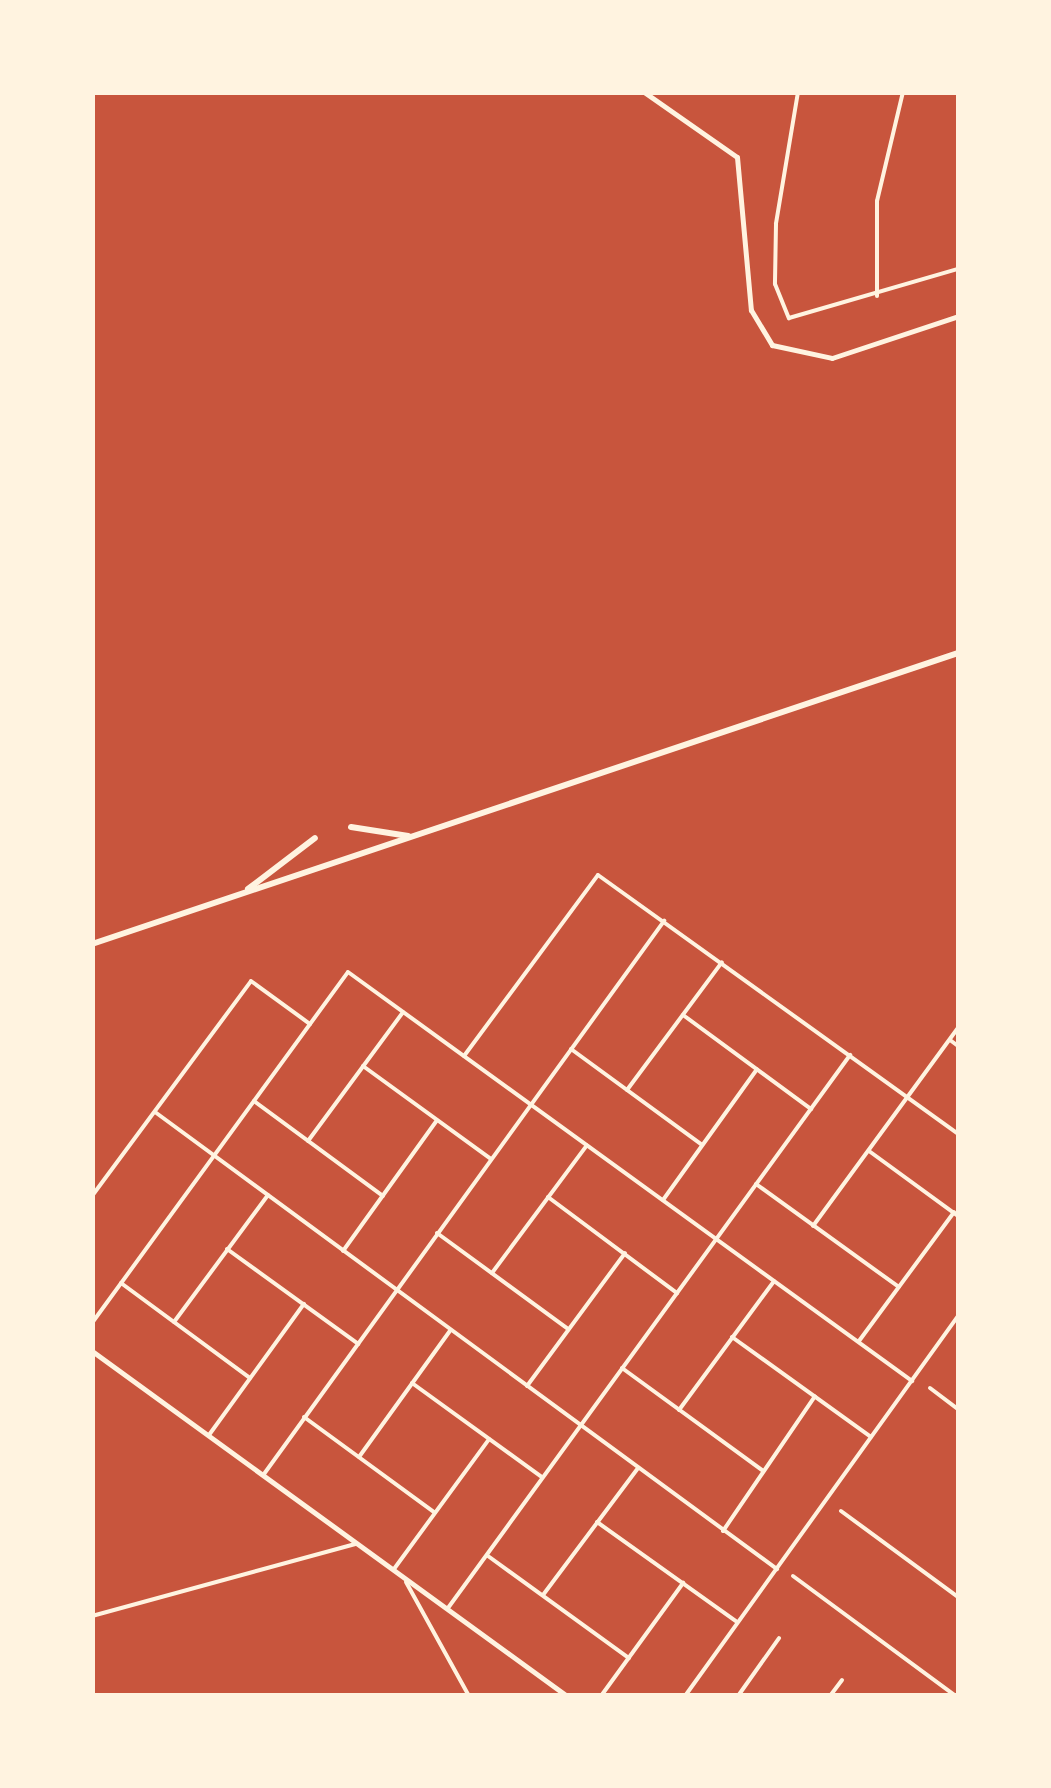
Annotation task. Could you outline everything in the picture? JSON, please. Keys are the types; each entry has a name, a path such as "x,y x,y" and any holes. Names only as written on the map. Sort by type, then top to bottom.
{"highway":[{"path":"92,944 958,652"},
{"path":"351,827 410,836"},
{"path":"229,900 316,838"}],"street":[{"path":"644,92 738,158 751,310 772,345 832,358 958,316"},
{"path":"798,92 781,166 780,307 808,319 958,270"},
{"path":"877,296 877,201 903,92"},
{"path":"464,1056 598,874 958,1134"},
{"path":"264,1474 664,920"},
{"path":"628,1090 722,962"},
{"path":"92,1323 348,972 912,1381"},
{"path":"92,1196 251,981 310,1024"},
{"path":"308,1141 403,1012"},
{"path":"684,1015 811,1108"},
{"path":"813,1226 958,1028"},
{"path":"950,1040 958,1046"},
{"path":"571,1049 702,1145"},
{"path":"448,1608 850,1054"},
{"path":"362,1066 491,1159"},
{"path":"662,1200 757,1069"},
{"path":"254,1101 382,1196"},
{"path":"155,1112 777,1569"},
{"path":"343,1251 437,1120"},
{"path":"492,1274 587,1145"},
{"path":"858,1342 956,1214 868,1150"},
{"path":"756,1184 898,1287"},
{"path":"174,1322 268,1195"},
{"path":"548,1197 677,1292"},
{"path":"438,1234 568,1329"},
{"path":"228,1250 358,1344"},
{"path":"527,1386 625,1253"},
{"path":"679,1410 774,1281"},
{"path":"121,1284 250,1378"},
{"path":"209,1435 304,1304"},
{"path":"685,1696 958,1316"},
{"path":"358,1457 451,1330"},
{"path":"732,1337 872,1437"},
{"path":"92,1351 567,1696"},
{"path":"622,1368 762,1471"},
{"path":"412,1383 543,1478"},
{"path":"930,1388 958,1409"},
{"path":"723,1531 815,1396"},
{"path":"304,1417 436,1513"},
{"path":"394,1569 489,1438"},
{"path":"543,1595 638,1468"},
{"path":"841,1511 958,1596"},
{"path":"597,1522 737,1622"},
{"path":"92,1616 359,1543"},
{"path":"488,1556 629,1658"},
{"path":"402,1574 469,1696"},
{"path":"793,1576 956,1696"},
{"path":"601,1696 682,1583"},
{"path":"738,1696 779,1638"},
{"path":"830,1696 842,1680"}]}
